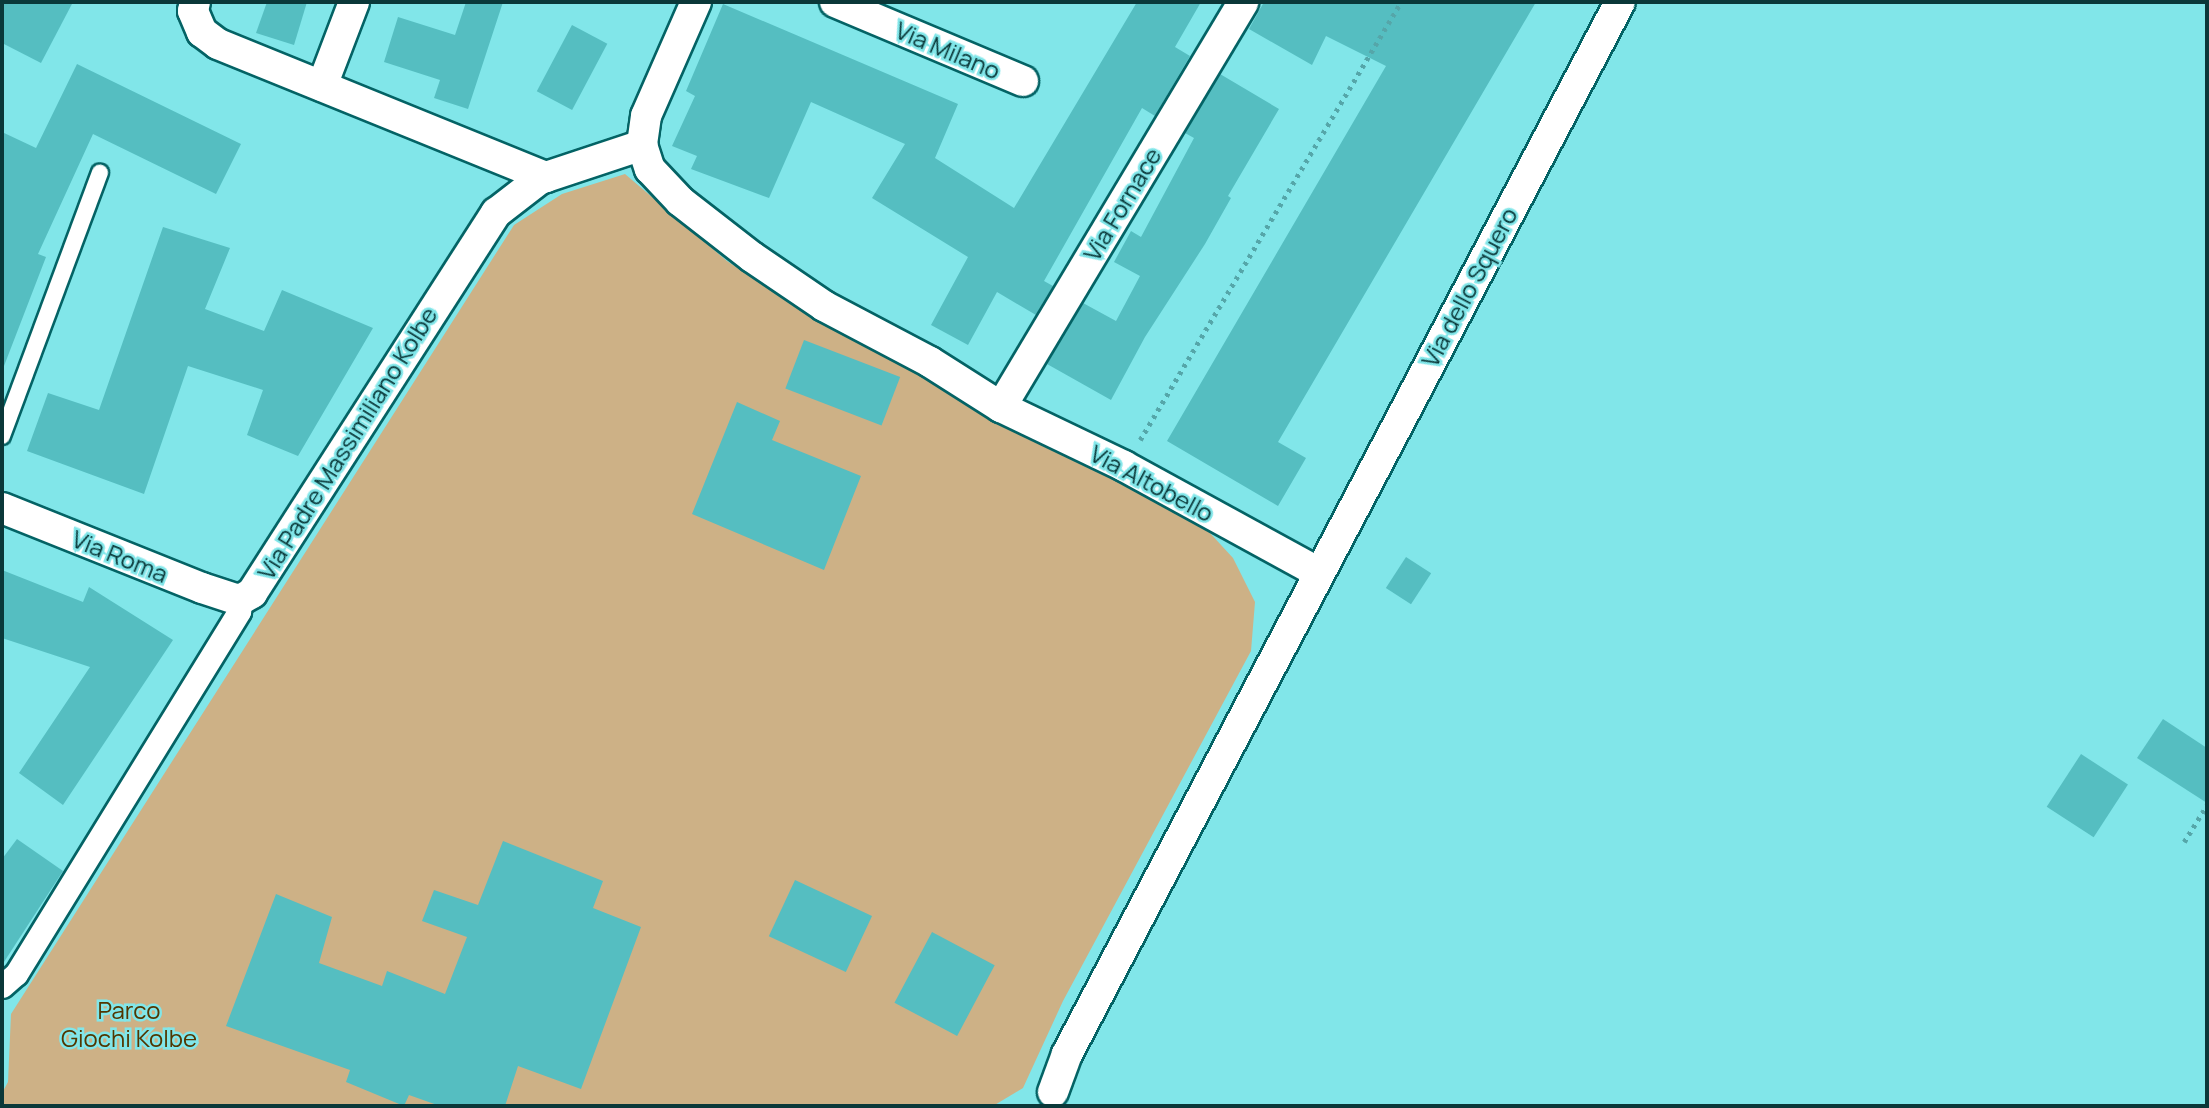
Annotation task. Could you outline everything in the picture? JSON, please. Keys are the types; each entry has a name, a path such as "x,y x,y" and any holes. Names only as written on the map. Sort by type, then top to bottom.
{"street":[{"path":"195,2 193,11 201,32 218,44 547,177"},
{"path":"322,86 354,2"},
{"path":"642,145 646,116 696,2"},
{"name":"Via Milano","path":"835,2 1023,81"},
{"name":"Via Fornace","path":"1001,407 1243,2"},
{"name":"Via dello Squero","path":"1318,572 1620,2"},
{"name":"Via Padre Massimiliano Kolbe","path":"2,986 23,962 239,611 240,600 252,593 496,213 547,177 642,145"},
{"name":"Via Altobello","path":"642,145 650,169 680,201 752,257 824,306 930,362 1001,407 1124,466 1318,572"},
{"name":"Via Roma","path":"2,508 202,588 240,600"},
{"path":"1053,1092 1067,1054 1318,572"}],"lane":[{"path":"2,436 100,173"}],"path":[{"path":"1124,466 1401,2"},
{"path":"2184,842 2207,805"}],"green space":[{"name":"Parco Giochi Kolbe","path":"625,174 727,261 806,313 1198,520 1233,558 1255,602 1251,651 1063,1001 1023,1088 993,1106 2,1106 2,1093 8,1082 11,1014 514,225 562,194"}],"building":[{"path":"2,2 73,2 41,63 2,43"},
{"path":"267,2 307,2 294,45 256,33"},
{"path":"466,2 503,2 468,109 434,98 440,80 384,62 398,17 455,35"},
{"path":"1137,2 1201,2 1175,47 1190,56 1155,116 1142,108 1044,281 1053,286 1036,315 997,292 968,345 931,325 968,257 872,198 905,144 811,102 769,198 691,169 697,156 672,146 695,96 686,91 723,4 958,104 935,158 1014,208"},
{"path":"1264,2 1536,2 1278,442 1306,458 1278,506 1167,441 1386,66 1326,36 1312,65 1249,29"},
{"path":"572,25 607,44 572,110 537,91"},
{"path":"77,64 241,144 216,194 93,134 38,254 46,257 2,366 2,132 36,148"},
{"path":"1220,74 1279,109 1228,196 1231,198 1205,244 1145,337 1111,400 1047,364 1083,303 1116,321 1140,276 1114,262 1131,231 1141,237 1194,138 1185,133"},
{"path":"163,227 230,248 205,309 264,331 282,290 373,328 298,456 247,435 263,390 188,366 144,494 27,451 48,393 99,410"},
{"path":"804,340 900,377 882,425 785,389"},
{"path":"737,402 780,421 772,440 861,476 824,570 692,514"},
{"path":"1406,557 1431,573 1411,604 1386,588"},
{"path":"2,570 83,602 89,587 173,640 63,805 19,773 90,667 2,638"},
{"path":"2163,719 2207,748 2207,803 2137,758"},
{"path":"2081,754 2128,784 2094,837 2047,807"},
{"path":"17,839 63,871 2,965 2,859"},
{"path":"503,841 603,881 593,908 641,927 581,1089 518,1066 505,1106 440,1106 409,1095 404,1106 346,1082 350,1070 226,1026 276,894 332,917 319,963 382,986 387,971 445,994 467,937 422,921 434,890 478,905"},
{"path":"795,880 872,916 846,972 769,936"},
{"path":"932,932 995,965 957,1036 894,1003"}]}
